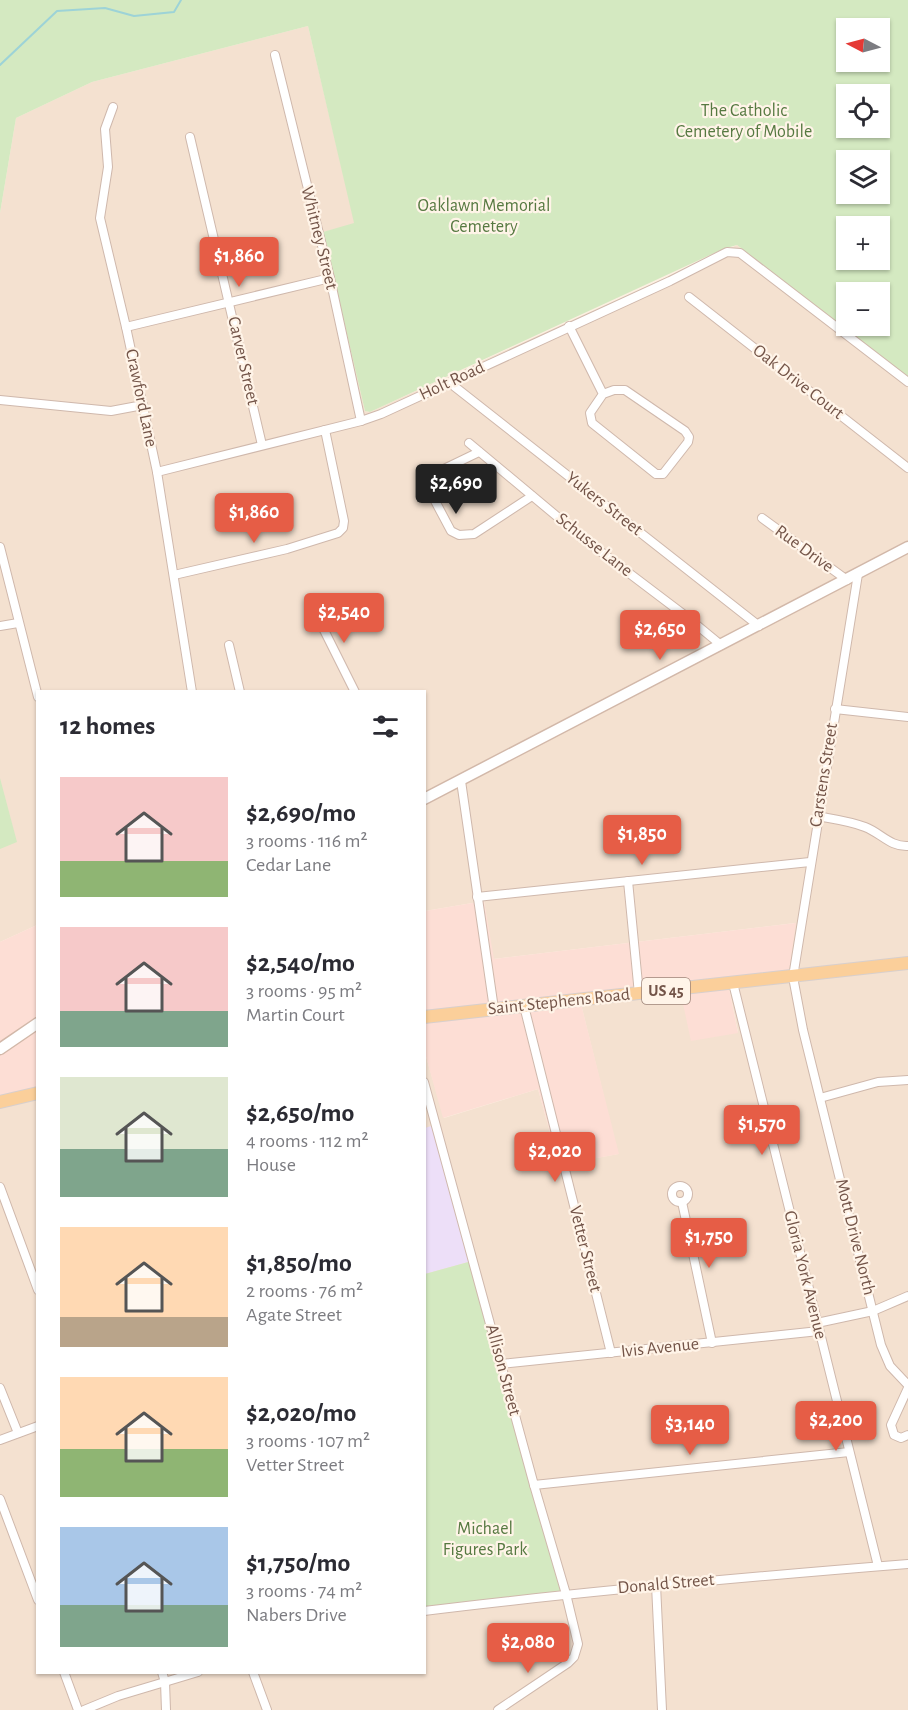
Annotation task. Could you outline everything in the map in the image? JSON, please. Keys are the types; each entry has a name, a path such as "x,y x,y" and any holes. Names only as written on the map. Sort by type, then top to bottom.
{"main road":[{"path":"426,798 908,547"},
{"name":"Saint Stephens Road","path":"426,1017 908,963"},
{"path":"0,1049 36,1024"},
{"path":"0,1102 36,1093"}],"street":[{"name":"Whitney Street","path":"275,55 330,278 361,421"},
{"name":"Crawford Lane","path":"112,107 105,129 108,167 100,218 157,472 192,690"},
{"name":"Carver Street","path":"189,136 262,445"},
{"name":"Holt Road","path":"157,472 381,414 670,281 727,252 734,251 740,253 908,382"},
{"path":"126,327 330,278"},
{"name":"Oak Drive Court","path":"689,297 908,468"},
{"path":"569,326 603,394"},
{"name":"Yukers Street","path":"450,383 759,626"},
{"path":"614,390 625,390 685,431 689,437 688,442 663,474 656,474 592,423 590,412 603,394 614,390"},
{"path":"0,400 111,411 143,405"},
{"path":"174,574 287,549 338,533 343,528 344,522 325,430"},
{"name":"Schusse Lane","path":"469,443 584,539 721,645"},
{"path":"479,452 425,478 451,531 459,535 474,534 532,496"},
{"name":"Rue Drive","path":"762,518 847,580"},
{"path":"0,547 36,690"},
{"name":"Carstens Street","path":"793,976 858,574"},
{"path":"312,606 354,690"},
{"path":"0,626 18,623"},
{"path":"229,645 240,690"},
{"path":"835,709 908,717"},
{"path":"461,781 494,1009"},
{"path":"818,816 865,827 891,844 899,847 908,846"},
{"path":"477,897 810,862"},
{"path":"628,881 639,994"},
{"name":"Mott Drive North","path":"793,976 803,1030 881,1345 890,1365 908,1386"},
{"name":"Gloria York Avenue","path":"733,983 878,1566"},
{"name":"Vetter Street","path":"524,1006 611,1353"},
{"path":"820,1098 878,1082 908,1080"},
{"name":"Allison Street","path":"426,1089 578,1644 574,1657 568,1663 498,1710"},
{"path":"0,1187 36,1285"},
{"path":"682,1202 712,1342"},
{"name":"Ivis Avenue","path":"501,1364 712,1342 818,1327 873,1311 908,1296"},
{"path":"908,1386 891,1425 894,1435 901,1438 908,1435"},
{"path":"0,1388 18,1433"},
{"path":"0,1440 36,1427"},
{"path":"534,1485 849,1452"},
{"path":"0,1499 36,1595"},
{"name":"Donald Street","path":"426,1611 656,1585 908,1564"},
{"path":"656,1585 662,1710"},
{"path":"65,1674 78,1710"},
{"path":"163,1674 166,1710"},
{"path":"84,1710 118,1696 191,1674"},
{"path":"254,1674 267,1710"}],"shaded area":[{"path":"308,26 355,224 324,232 365,411 370,412 737,245 836,323 836,336 853,336 908,379 908,1710 0,1710 0,1096 36,1088 36,1674 426,1674 426,1056 444,1118 538,1089 559,1165 618,1154 579,996 679,984 738,1032 727,978 795,923 493,959 484,901 426,911 426,690 36,690 36,925 0,942 0,213 16,118 92,82"},
{"path":"484,901 494,959 796,923 789,971 727,978 738,1033 691,1041 679,985 579,996 619,1154 559,1165 538,1089 443,1118 426,1057 426,911"},
{"path":"36,925 36,1088 0,1096 0,942"},
{"path":"434,1125 472,1261 426,1274 426,1128"}],"green space":[{"path":"0,0 908,0 908,377 855,336 890,336 890,282 836,282 836,321 737,245 723,249 370,412 365,411 323,232 354,223 308,26 92,82 16,118 0,213"},
{"path":"0,778 17,842 0,849"},
{"name":"Michael Figures Park","path":"472,1261 563,1592 426,1609 426,1274"}],"waterway":[{"path":"0,65 57,11 105,8 134,16 174,12 181,0"}],"park label":[{"name":"The Catholic Cemetery of Mobile","path":"744,121"},
{"name":"Oaklawn Memorial Cemetery","path":"484,216"}]}
